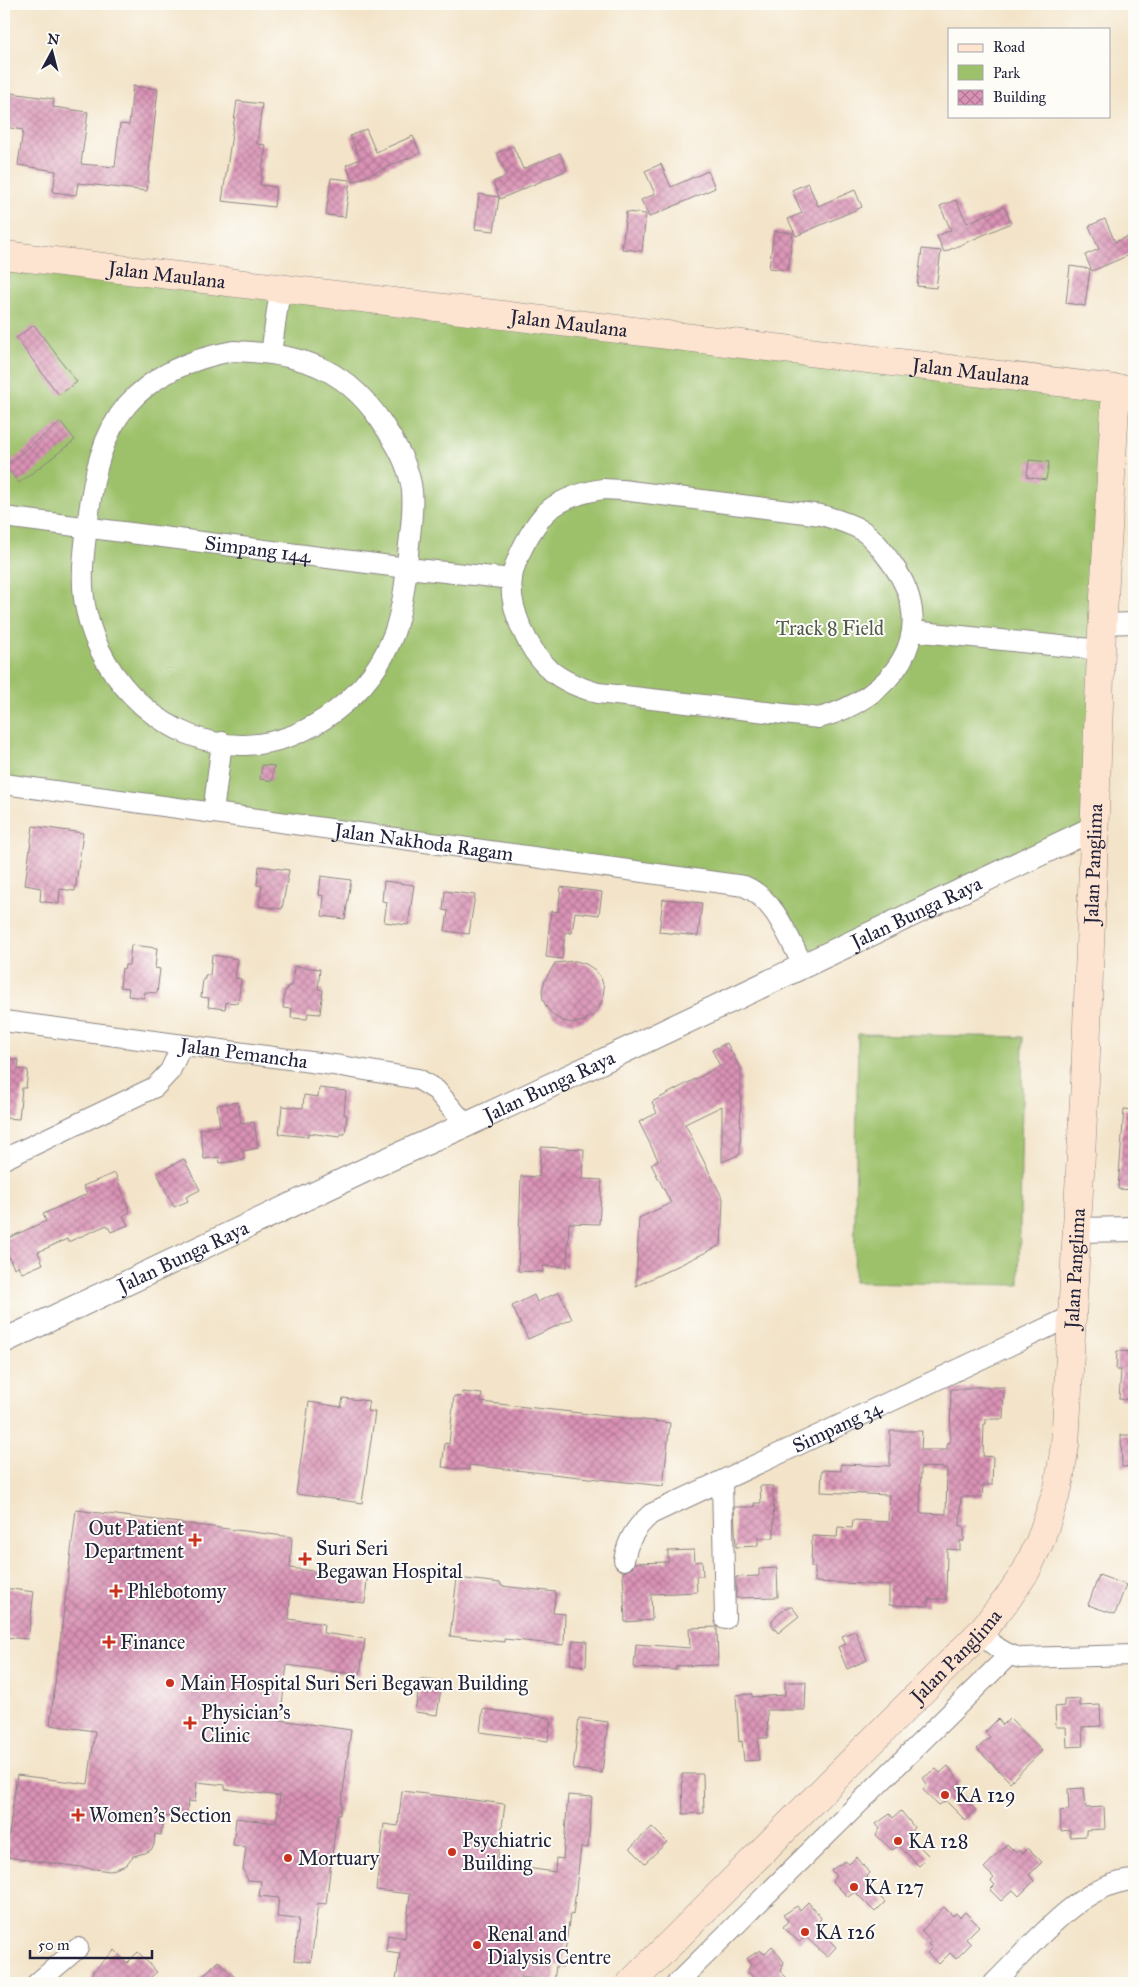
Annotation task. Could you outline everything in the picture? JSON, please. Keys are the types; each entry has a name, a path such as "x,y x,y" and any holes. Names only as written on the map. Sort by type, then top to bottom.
{"main road":[{"name":"Jalan Maulana","path":"4,254 1125,389"},
{"name":"Jalan Panglima","path":"631,1983 980,1633 1008,1598 1026,1571 1040,1540 1058,1488 1065,1445 1077,1230 1092,916 1101,650 1125,389"}],"street":[{"path":"270,354 280,288"},
{"path":"233,351 270,354 308,361 340,378 365,400 385,427 401,455 412,489 412,510 404,597 393,635 376,670 365,683 329,715 304,731 272,742 258,744 241,745 204,740 159,718 128,692 116,677 96,641 85,608 83,589 87,528 96,472 107,437 115,420 143,389 178,367 214,354 233,351"},
{"path":"603,489 622,490 821,515 846,522 864,532 878,544 897,571 907,591 912,611 912,631 906,652 895,672 879,688 862,701 840,712 819,718 598,693 571,684 550,670 534,652 524,638 518,619 514,603 512,579 522,550 540,518 561,502 586,492 603,489"},
{"name":"Simpang 144","path":"4,517 407,568 512,579"},
{"path":"1103,624 1134,623"},
{"path":"912,631 1101,650"},
{"path":"213,813 222,742"},
{"name":"Jalan Nakhoda Ragam","path":"4,784 744,886 756,892 767,902 803,965"},
{"name":"Jalan Bunga Raya","path":"4,1342 1094,828"},
{"name":"Jalan Pemancha","path":"4,1022 341,1066 418,1079 436,1090 466,1125"},
{"path":"4,1159 155,1087 170,1071 182,1045"},
{"path":"1077,1230 1134,1229"},
{"name":"Simpang 34","path":"624,1560 626,1547 632,1534 639,1524 652,1514 1072,1316"},
{"path":"722,1481 725,1619"},
{"path":"980,1633 997,1649 1021,1658 1134,1655"},
{"path":"661,1953 680,1980 1009,1655"},
{"path":"994,1983 1067,1910 1084,1898 1112,1884 1134,1880"},
{"path":"37,1983 78,1948"}],"green space":[{"name":"Track 8 Field","path":"4,254 1116,389 1094,828 803,965 762,897 4,783"},
{"path":"858,1034 1023,1037 1019,1285 854,1282"}],"building":[{"path":"133,86 158,89 147,191 78,183 76,195 53,192 56,171 18,165 23,130 4,127 4,92 54,99 53,107 88,112 81,164 115,167 120,124 129,125"},
{"path":"237,101 262,104 257,144 266,145 260,185 276,187 274,207 222,201"},
{"path":"366,129 376,152 413,136 420,153 353,182 346,165 360,159 350,136"},
{"path":"513,146 523,169 560,153 567,170 500,199 493,182 507,176 497,153"},
{"path":"661,164 671,187 708,171 715,188 649,217 641,200 655,194 645,171"},
{"path":"331,178 350,180 345,217 326,215"},
{"path":"808,183 818,206 855,190 862,207 796,236 788,219 802,213 792,190"},
{"path":"479,194 499,197 494,231 475,229"},
{"path":"956,200 967,223 1004,207 1011,223 944,252 937,236 951,230 940,206"},
{"path":"626,212 646,214 642,251 622,249"},
{"path":"1105,219 1115,242 1134,234 1134,253 1092,271 1085,255 1099,249 1089,226"},
{"path":"774,231 793,233 788,270 769,268"},
{"path":"922,249 941,251 936,288 917,286"},
{"path":"1070,266 1090,269 1085,306 1066,303"},
{"path":"34,325 77,382 59,395 16,338"},
{"path":"61,422 75,440 19,483 5,466"},
{"path":"1029,460 1049,462 1046,480 1027,477"},
{"path":"262,765 274,766 272,781 260,779"},
{"path":"33,826 83,833 75,891 60,889 59,904 40,901 41,888 25,885"},
{"path":"259,866 289,870 282,909 259,906 262,886 257,885"},
{"path":"321,876 351,880 345,919 322,916 324,896 319,895"},
{"path":"384,881 414,885 408,925 384,922 387,902 382,901"},
{"path":"561,887 602,892 599,915 575,912 572,933 565,932 562,959 546,957 551,911 558,912"},
{"path":"445,891 475,895 469,934 445,931 448,911 443,910"},
{"path":"663,899 702,903 698,936 659,932"},
{"path":"131,945 157,948 155,968 160,969 157,993 145,992 144,998 128,996 129,988 120,987 122,968 124,969 125,965 129,965"},
{"path":"212,955 238,959 235,978 241,979 238,1003 226,1002 225,1009 208,1007 209,998 201,997 203,979 205,979 205,975 210,975"},
{"path":"576,961 586,964 595,970 601,978 604,988 599,1008 592,1016 584,1021 573,1023 563,1021 554,1016 543,1000 542,990 545,980 555,963"},
{"path":"294,966 320,969 318,989 323,990 320,1014 308,1013 307,1019 291,1018 292,1009 283,1008 285,990 287,990 288,986 292,986"},
{"path":"727,1043 741,1070 740,1154 722,1162 722,1106 685,1124 723,1199 721,1245 636,1286 639,1218 671,1203 651,1164 658,1160 639,1122 657,1113 652,1102 720,1066 712,1050"},
{"path":"4,1059 19,1060 18,1069 28,1070 26,1088 22,1088 19,1119 4,1118"},
{"path":"319,1088 346,1091 344,1114 347,1115 345,1134 341,1134 340,1137 308,1133 308,1137 279,1134 282,1106 303,1108 304,1095 318,1097"},
{"path":"238,1102 241,1124 254,1122 258,1148 243,1151 244,1160 220,1163 219,1157 204,1159 200,1129 220,1126 217,1105"},
{"path":"1124,1109 1134,1110 1134,1190 1118,1189"},
{"path":"541,1147 584,1149 583,1179 602,1180 599,1224 569,1223 567,1267 543,1266 543,1272 518,1271 521,1176 539,1177"},
{"path":"184,1159 200,1190 186,1197 188,1201 174,1207 157,1173"},
{"path":"115,1173 130,1212 123,1216 128,1225 111,1232 107,1225 68,1242 67,1239 38,1252 43,1264 22,1273 18,1266 14,1268 4,1246 4,1240 46,1221 43,1214 87,1194 83,1186"},
{"path":"559,1292 572,1319 528,1339 512,1306 534,1295 537,1302"},
{"path":"1117,1351 1134,1352 1134,1400 1119,1399 1121,1370 1116,1370"},
{"path":"970,1387 1004,1387 1003,1419 986,1419 986,1424 984,1424 983,1456 993,1457 992,1485 983,1485 982,1497 961,1497 960,1526 964,1526 964,1541 960,1541 960,1550 947,1549 946,1599 928,1599 928,1606 889,1605 889,1585 815,1582 815,1567 811,1567 812,1536 837,1537 838,1527 852,1528 853,1520 888,1522 889,1495 821,1492 822,1470 841,1471 841,1464 890,1466 890,1431 922,1431 921,1450 947,1450 947,1443 950,1443 951,1389 970,1389","holes":["921,1467 947,1468 946,1514 920,1513"]},
{"path":"462,1392 482,1394 481,1402 670,1423 663,1486 469,1465 469,1470 442,1467 445,1443 449,1444 454,1396 461,1397"},
{"path":"343,1398 369,1401 367,1411 375,1412 362,1503 296,1494 309,1402 341,1407"},
{"path":"1121,1435 1134,1435 1134,1466 1122,1467"},
{"path":"760,1486 773,1486 774,1538 758,1538 758,1546 736,1547 734,1507 755,1507 754,1503 761,1503"},
{"name":"Main Hospital Suri Seri Begawan Building","path":"76,1510 292,1537 290,1568 367,1578 365,1603 290,1594 289,1619 324,1624 323,1633 365,1639 360,1675 287,1665 280,1720 351,1730 340,1815 337,1814 326,1904 318,1903 311,1962 294,1960 299,1919 277,1917 279,1898 259,1896 261,1881 248,1880 243,1870 246,1847 233,1845 236,1818 276,1823 280,1796 225,1789 225,1785 197,1782 195,1802 188,1801 186,1819 164,1816 161,1835 155,1834 154,1845 151,1850 133,1856 126,1865 110,1871 6,1857 17,1775 88,1784 95,1731 50,1725"},
{"path":"694,1550 695,1562 702,1561 703,1576 696,1576 697,1592 651,1594 652,1620 625,1622 623,1572 632,1568 635,1563 668,1562 668,1551"},
{"path":"777,1568 778,1597 736,1598 736,1577 759,1576 759,1569"},
{"path":"1099,1575 1126,1585 1115,1614 1088,1605"},
{"path":"457,1578 501,1583 501,1586 556,1592 553,1613 565,1614 564,1645 504,1639 504,1642 450,1636"},
{"path":"4,1588 34,1592 28,1639 4,1637"},
{"path":"787,1607 792,1607 799,1616 778,1633 772,1625 772,1620"},
{"path":"717,1627 718,1665 676,1666 676,1670 634,1668 636,1644 690,1648 689,1628"},
{"path":"855,1631 867,1660 847,1669 838,1647 846,1644 842,1636"},
{"path":"573,1640 587,1641 586,1666 570,1664"},
{"path":"420,1679 442,1682 437,1715 415,1712"},
{"path":"785,1682 806,1682 805,1710 767,1710 768,1738 758,1738 759,1760 744,1761 742,1741 739,1742 736,1695 752,1694 752,1697 785,1695"},
{"path":"1080,1699 1080,1706 1100,1705 1101,1726 1082,1727 1083,1746 1067,1747 1066,1727 1056,1727 1055,1707 1064,1706 1064,1700"},
{"path":"483,1709 551,1718 548,1741 480,1732"},
{"path":"579,1718 608,1722 602,1773 573,1769"},
{"path":"1010,1718 1042,1751 1010,1782 977,1749 990,1737 985,1732 998,1719 1003,1725"},
{"name":"KA 129","path":"948,1766 960,1782 956,1790 976,1810 966,1821 946,1801 939,1805 923,1790 927,1784 923,1778 936,1769 940,1773"},
{"path":"682,1774 703,1774 704,1813 683,1814"},
{"path":"1084,1788 1086,1808 1104,1807 1105,1829 1086,1830 1086,1836 1070,1837 1070,1830 1061,1831 1060,1811 1069,1810 1068,1789"},
{"path":"402,1791 505,1804 497,1864 555,1872 556,1858 563,1859 568,1795 592,1797 588,1848 581,1847 573,1915 570,1914 563,1967 556,1966 554,1981 521,1977 521,1983 423,1983 396,1980 400,1954 386,1952 388,1935 405,1938 410,1894 376,1890 384,1824 398,1826"},
{"name":"KA 128","path":"901,1811 914,1827 909,1836 929,1856 919,1866 899,1846 892,1850 876,1835 880,1829 876,1824 890,1814 893,1818"},
{"path":"652,1827 667,1842 645,1863 630,1848"},
{"path":"1007,1844 1016,1853 1019,1850 1023,1854 1028,1848 1042,1862 1029,1875 1034,1881 1019,1896 1013,1890 1001,1901 990,1890 995,1885 991,1881 994,1878 984,1868"},
{"name":"KA 127","path":"857,1857 869,1873 865,1882 885,1902 875,1912 855,1892 848,1897 832,1881 836,1876 831,1870 845,1861 849,1864"},
{"name":"KA 126","path":"808,1902 821,1918 816,1927 836,1947 827,1957 806,1937 799,1942 783,1927 788,1921 783,1915 797,1906 800,1910"},
{"path":"944,1907 953,1916 956,1913 960,1917 965,1912 979,1926 966,1939 971,1944 956,1959 950,1953 939,1964 927,1953 932,1948 928,1944 931,1942 921,1931"},
{"path":"772,1946 784,1962 780,1971 792,1983 760,1983 747,1971 751,1965 746,1959 760,1950 764,1954"},
{"path":"115,1950 127,1963 138,1952 157,1972 144,1983 91,1983 93,1971"},
{"path":"218,1961 241,1983 196,1983"}],"place":[{"name":"Out Patient Department","path":"195,1540"},
{"name":"Suri Seri Begawan Hospital","path":"305,1559"},
{"name":"Phlebotomy","path":"116,1591"},
{"name":"Finance","path":"109,1642"},
{"name":"Main Hospital Suri Seri Begawan Building","path":"170,1683"},
{"name":"Physician's Clinic","path":"190,1723"},
{"name":"KA 129","path":"945,1795"},
{"name":"Women's Section","path":"78,1815"},
{"name":"KA 128","path":"898,1841"},
{"name":"Psychiatric Building","path":"452,1852"},
{"name":"Mortuary","path":"288,1858"},
{"name":"KA 127","path":"854,1887"},
{"name":"KA 126","path":"805,1932"},
{"name":"Renal and Dialysis Centre","path":"477,1945"}]}
